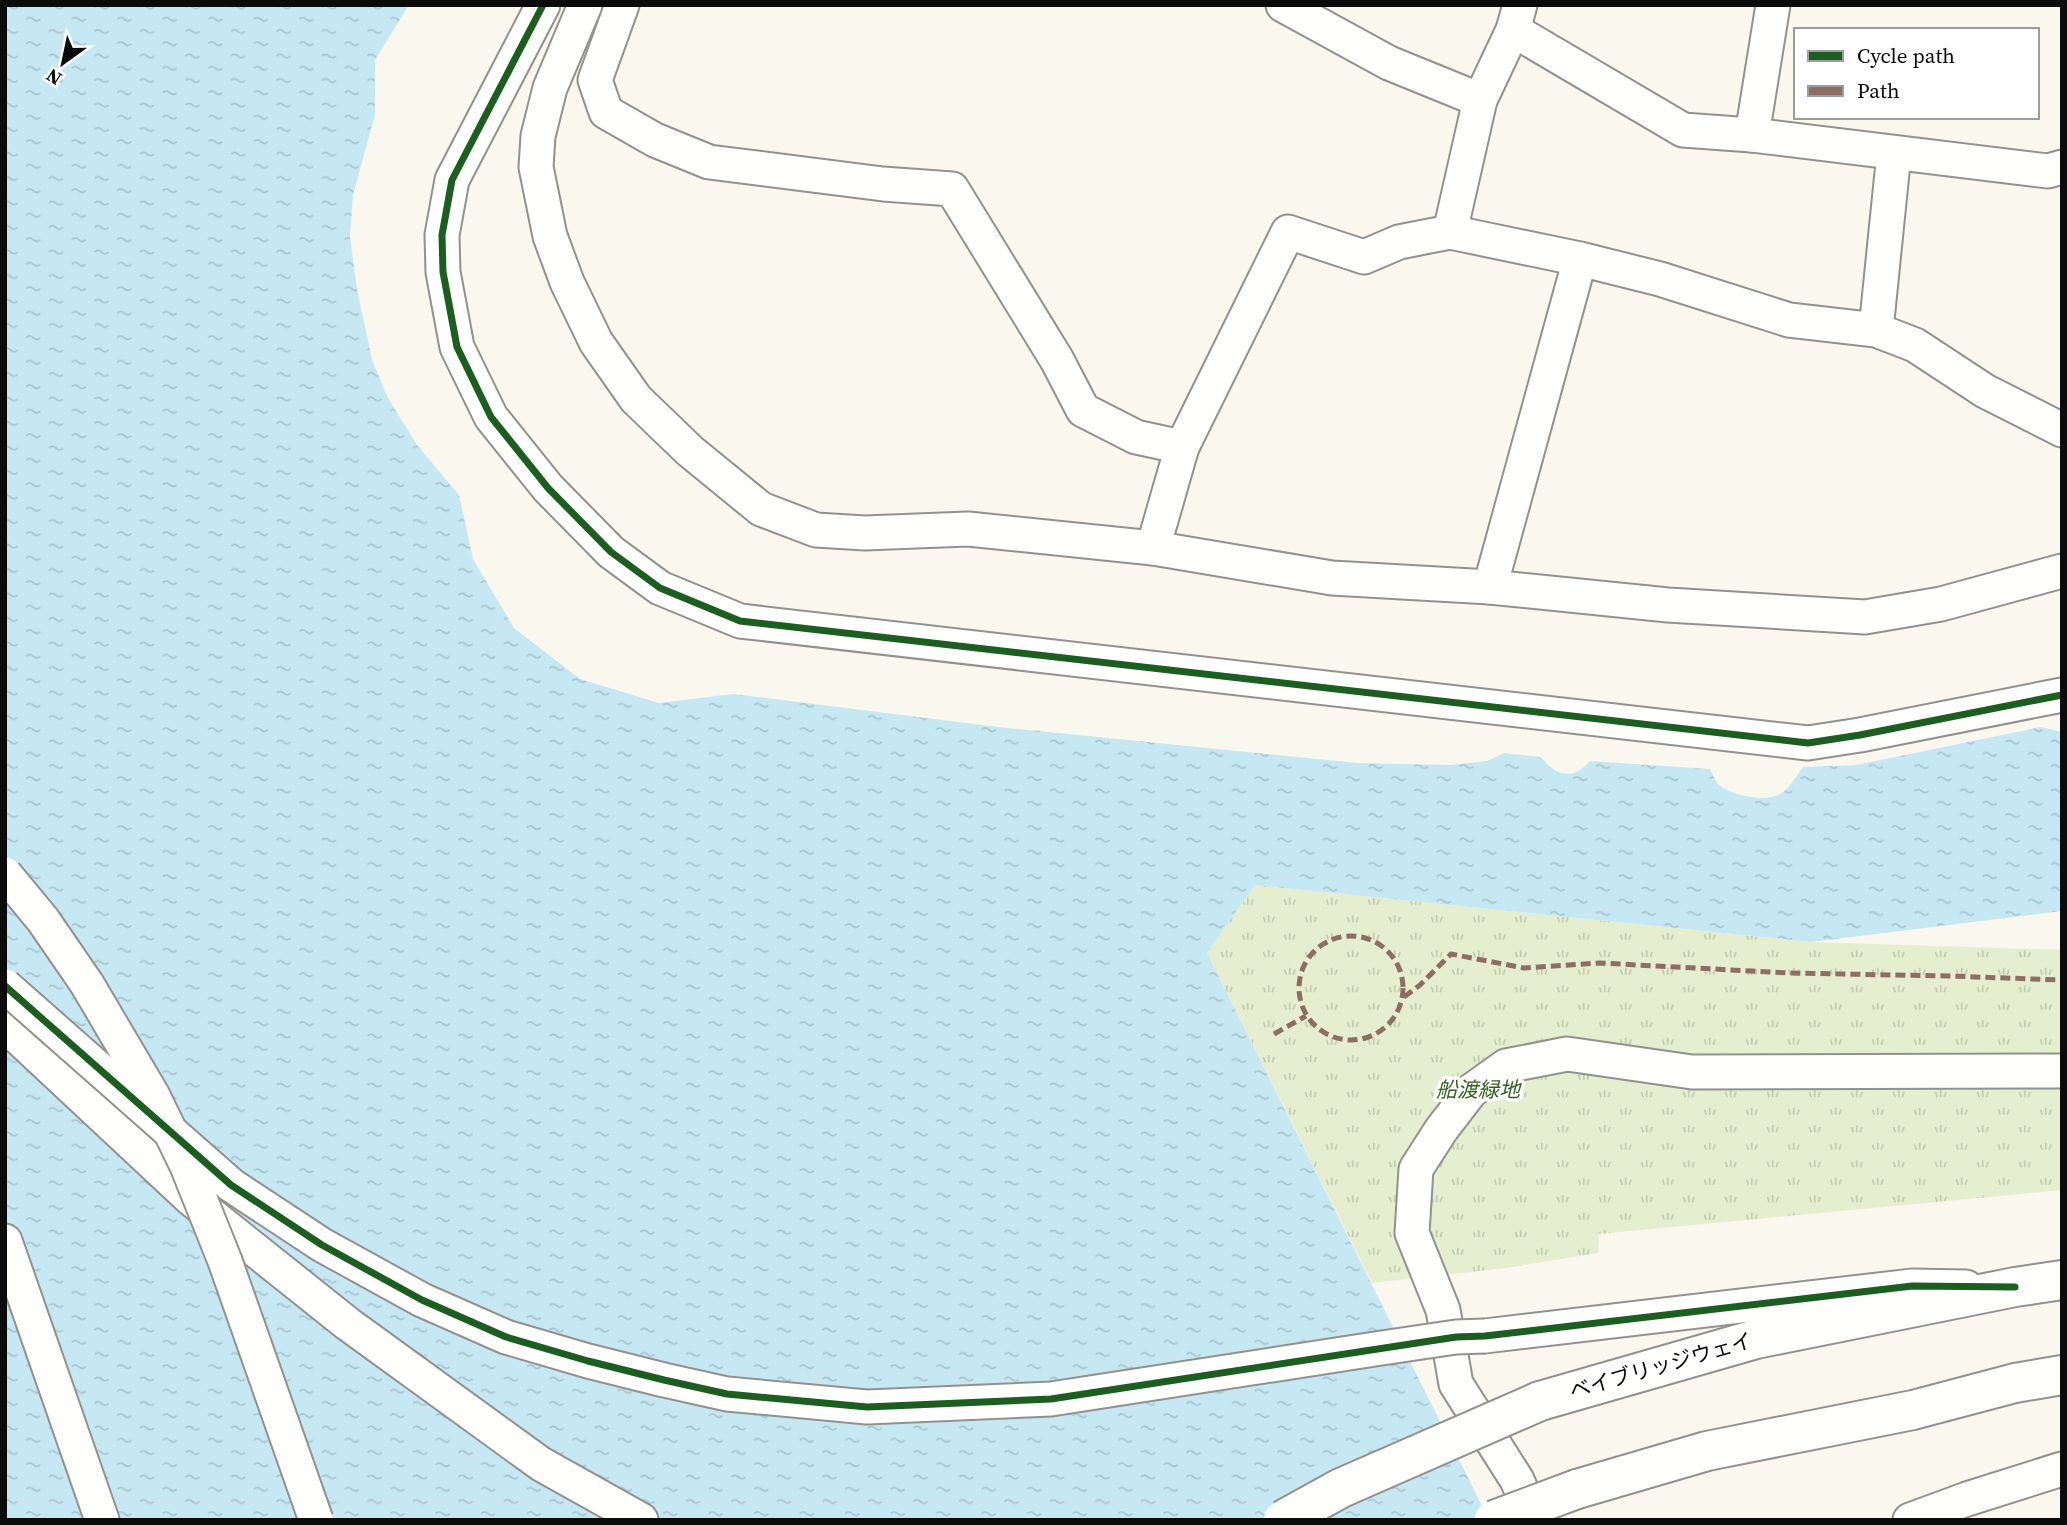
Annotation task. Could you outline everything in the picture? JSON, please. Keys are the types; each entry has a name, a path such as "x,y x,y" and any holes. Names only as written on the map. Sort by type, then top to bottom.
{"street":[{"path":"543,5 452,180 442,235 443,272 457,347 491,417 548,488 611,552 660,588 740,621 1808,743 2062,695"},
{"path":"585,5 550,88 538,136 536,167 550,236 566,282 596,342 636,399 681,442 761,509 816,530 866,533 968,529 1153,548 1332,578 1490,587 1668,605 1865,617 1941,604 2062,571"},
{"path":"622,5 595,80 607,112 655,139 709,162 883,184 952,189 1057,360 1083,410 1136,437 1182,447"},
{"path":"1283,5 1389,63 1480,100"},
{"path":"1752,135 1773,5"},
{"path":"1450,232 1480,100 1516,18 1683,130 1752,135 2048,171 2062,167"},
{"path":"1876,330 1894,153"},
{"path":"1153,548 1182,447 1288,232 1364,257 1399,242 1450,232 1660,279 1789,320 1876,330 1915,345 1985,391 2062,430"},
{"path":"1490,587 1580,259"},
{"path":"5,874 43,920 87,984 153,1096 187,1166 225,1261 316,1520"},
{"path":"5,986 231,1185 322,1245 422,1300 506,1337 588,1361 727,1394 867,1407 1051,1399 1456,1338 1912,1286 2015,1287"},
{"path":"5,1025 190,1198 348,1324 541,1464 641,1520"},
{"path":"1534,1520 1517,1480 1456,1384 1443,1310 1412,1233 1416,1169 1441,1129 1472,1091 1506,1066 1567,1054 1692,1072 2062,1071"},
{"path":"5,1241 102,1520"},
{"name":"ベイブリッジウェイ","path":"1283,1520 1341,1488 1540,1401 1756,1339 2062,1280"},
{"path":"1494,1520 1577,1489 1707,1451 1913,1410 2015,1383 2062,1375"},
{"path":"1910,1520 2062,1469"}],"green space":[{"name":"船渡緑地","path":"1255,885 1811,942 2062,950 2062,1190 1599,1234 1598,1253 1506,1268 1372,1283 1207,953"}],"water":[{"path":"5,5 409,5 375,60 375,115 353,195 350,237 357,289 372,360 388,398 417,445 459,495 473,559 514,628 580,679 659,703 733,694 998,727 1357,763 1450,765 1487,761 1504,753 1541,757 1565,774 1577,771 1590,761 1710,769 1718,784 1724,788 1740,795 1759,798 1782,793 1803,767 1856,765 2041,727 2062,732 2062,911 1811,942 1255,885 1207,953 1489,1520 5,1520"}],"marked path":[{"path":"1351,936 1371,940 1388,951 1399,968 1403,988 1399,1008 1388,1025 1371,1036 1351,1040 1331,1036 1314,1025 1303,1008 1299,988 1303,968 1314,951 1331,940 1351,936"},
{"path":"1404,997 1451,954 1524,968 1600,963 1789,973 2062,980"},
{"path":"1274,1034 1306,1016"}],"cycle path":[{"path":"543,5 452,180 442,235 443,272 457,347 491,417 548,488 611,552 660,588 740,621 1808,743 2062,695"},
{"path":"5,986 231,1185 322,1245 422,1300 506,1337 588,1361 727,1394 867,1407 1051,1399 1456,1337 1485,1336 1912,1286 2015,1287"}]}
